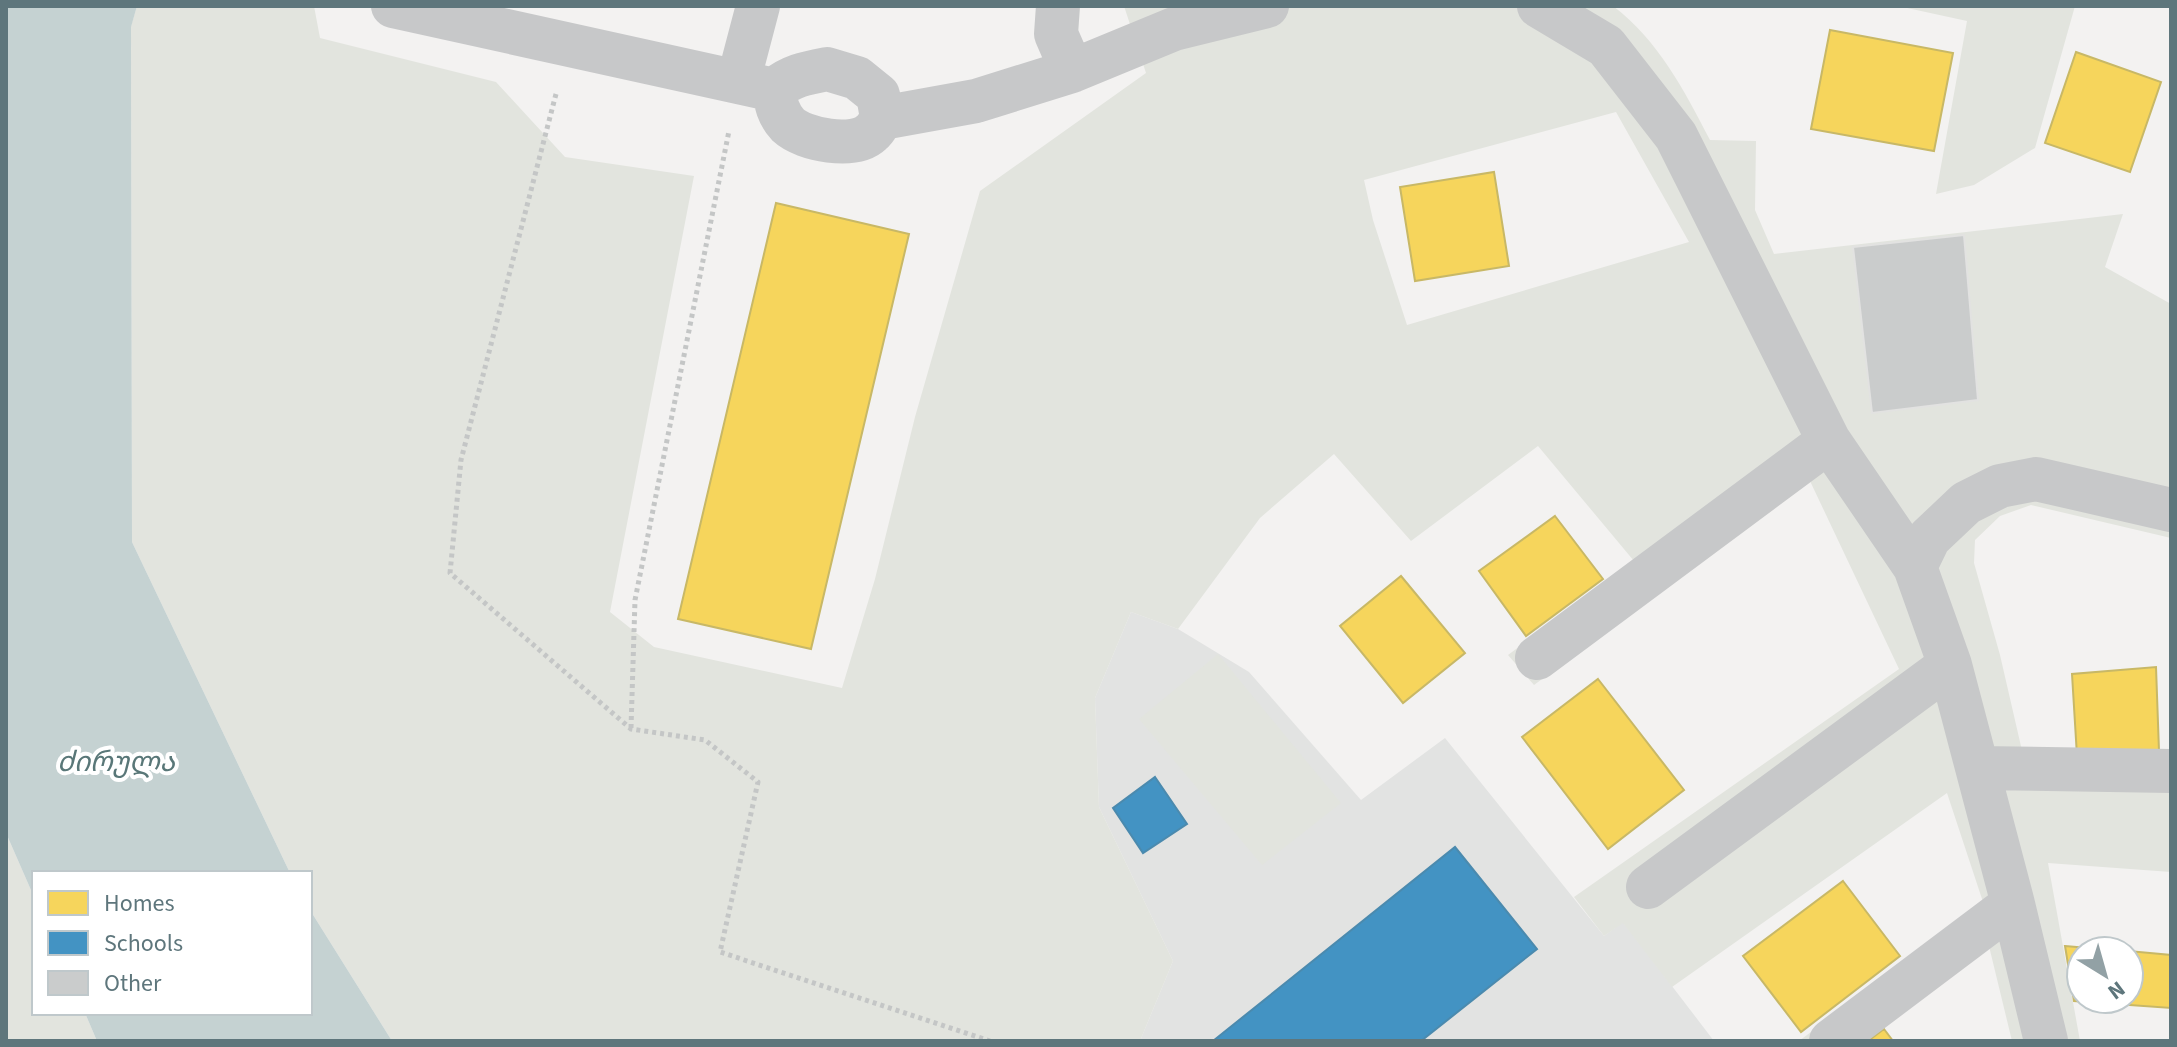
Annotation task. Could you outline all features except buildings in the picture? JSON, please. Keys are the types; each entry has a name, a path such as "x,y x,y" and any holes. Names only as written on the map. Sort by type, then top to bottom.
{"street":[{"path":"393,6 545,30 756,86 827,69 857,78 878,95 882,118"},
{"path":"758,6 756,86 790,127 817,138 849,143 870,135 882,118 976,101 1072,71 1174,29 1267,6"},
{"path":"1058,6 1056,34 1072,71"},
{"path":"1539,6 1606,46 1676,136 1829,441 1915,567 1950,665 2046,1041"},
{"path":"1537,658 1829,441"},
{"path":"1915,567 1929,538 1966,503 2000,486 2036,479 2171,510"},
{"path":"1648,887 1950,665"},
{"path":"1978,768 2171,771"},
{"path":"1831,1041 2013,904"}],"path":[{"path":"545,30 461,460 450,573 631,729 705,740 758,782 720,952 990,1041"},
{"path":"631,729 635,600 756,86"}],"shaded area":[{"path":"137,6 314,6 320,38 496,82 565,157 694,176 610,612 654,647 842,688 875,579 915,417 980,191 1146,73 1124,6 1613,6 1657,50 1710,140 1756,141 1755,210 1774,254 2123,214 2105,267 2171,304 2171,538 2031,505 2000,516 1975,540 1974,563 2000,655 2023,755 2171,759 2171,872 2048,863 2065,958 2065,1015 2075,1015 2080,1041 2012,1041 1988,942 1860,1041 1799,1041 1983,902 1947,793 1672,987 1623,923 1604,936 1574,897 1899,669 1810,481 1534,685 1508,655 1634,561 1538,446 1411,541 1334,454 1260,518 1178,629 1131,612 1095,698 1099,807 1173,961 1140,1041 392,1041 312,913 312,871 289,871 132,542 131,26","holes":["1616,112 1689,242 1407,325 1373,220 1364,180"]},
{"path":"1898,6 2075,6 2035,148 1974,185 1936,194 1967,21"},
{"path":"1131,612 1178,629 1249,672 1361,800 1445,738 1604,936 1623,922 1714,1041 1140,1041 1173,961 1099,807 1095,698"},
{"path":"1218,654 1341,803 1262,865 1139,719"},
{"path":"6,833 32,892 32,1015 86,1015 97,1041 6,1041"}],"water":[{"name":"ძირულა","path":"6,6 137,6 131,27 132,542 289,871 32,871 32,892 6,833"},
{"path":"312,913 392,1041 97,1041 86,1015 312,1015"}]}
